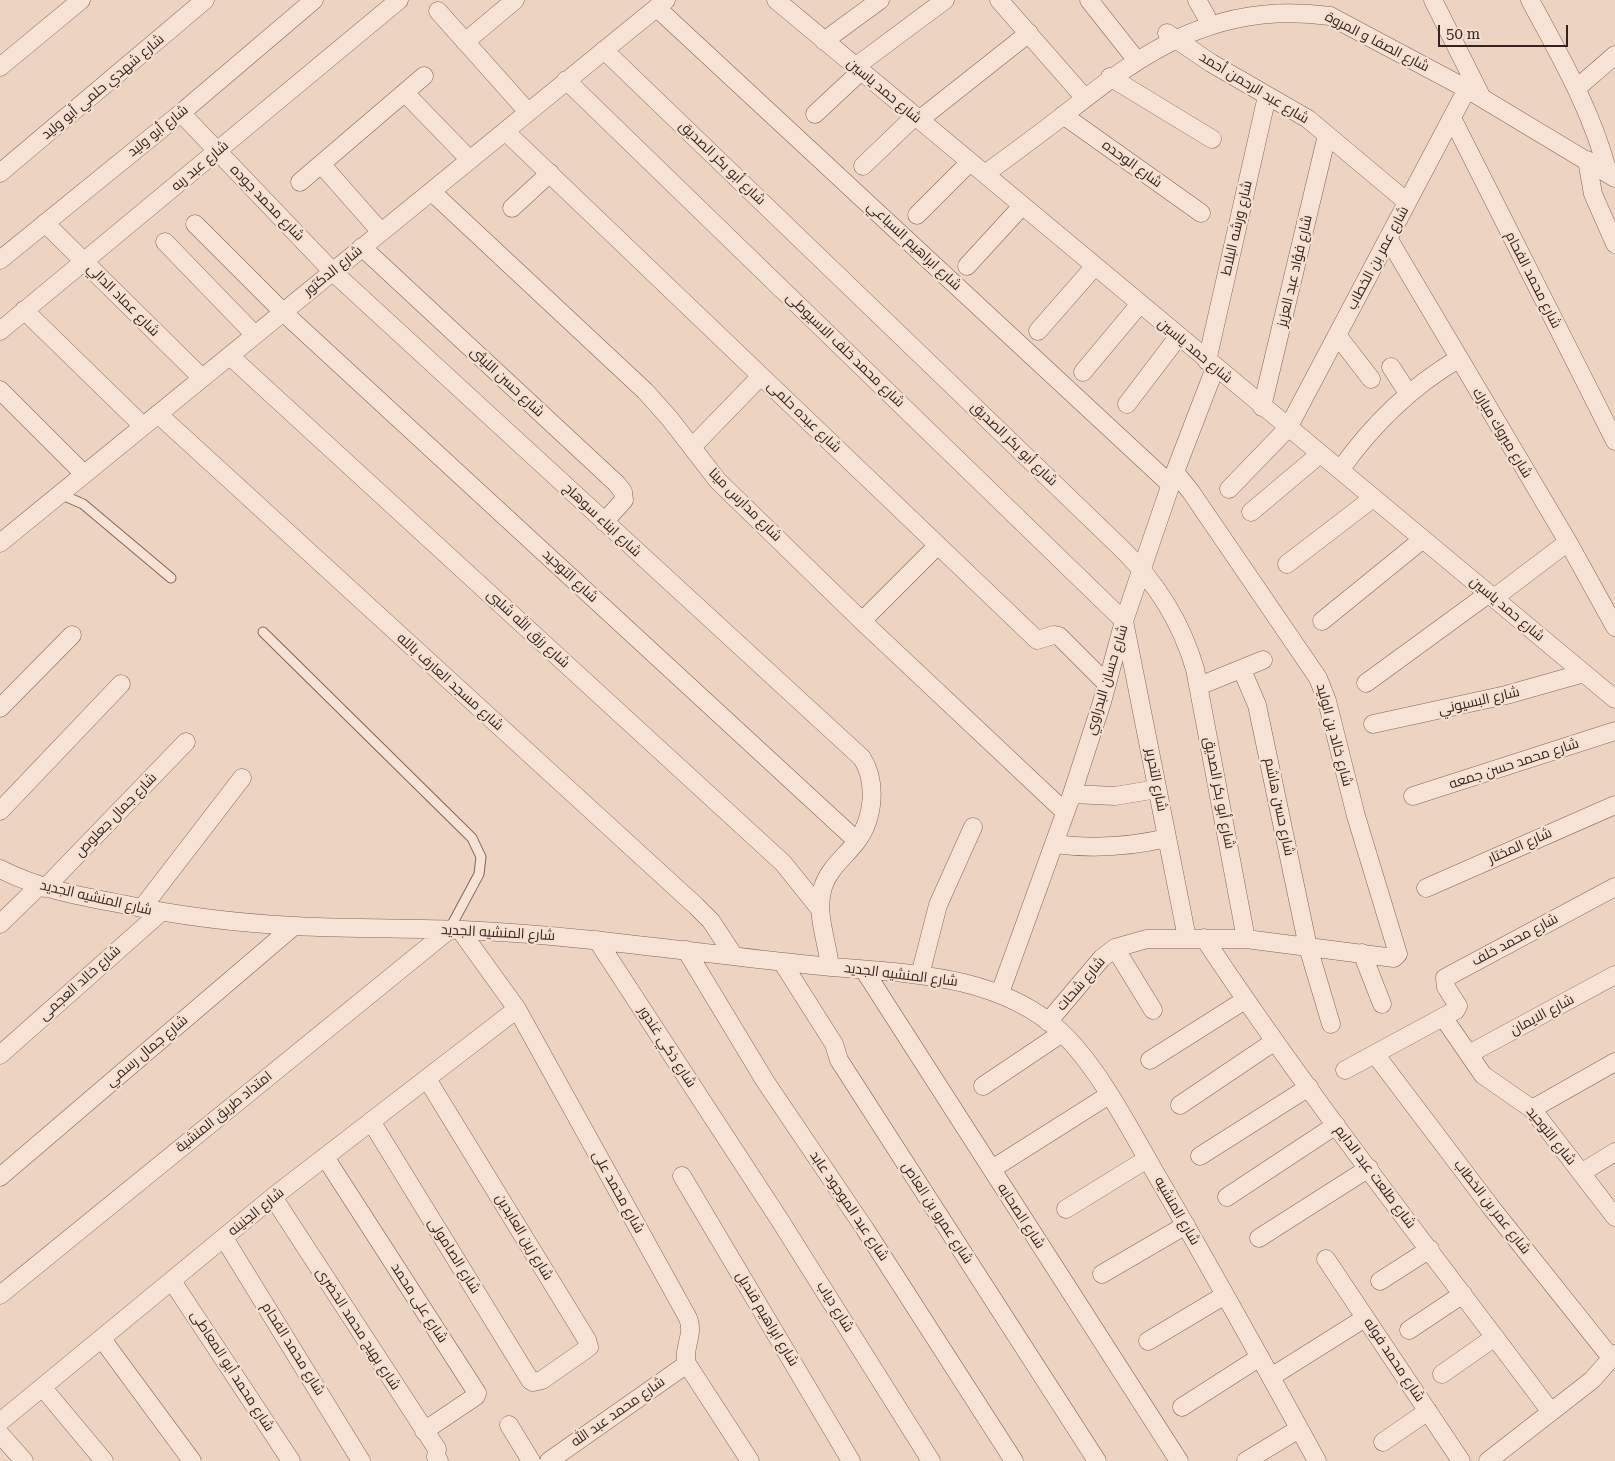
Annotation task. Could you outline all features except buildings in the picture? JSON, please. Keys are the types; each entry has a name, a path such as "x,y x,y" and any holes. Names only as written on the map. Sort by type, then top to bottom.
{"street":[{"path":"0,68 81,0"},
{"name":"شارع شهدي حلمي أبو وليد","path":"0,173 205,0"},
{"name":"شارع أبو وليد","path":"0,260 181,113 314,0"},
{"name":"شارع عبد ربه","path":"0,331 399,0"},
{"path":"465,42 515,0"},
{"name":"شارع حمد ياسين","path":"777,0 1139,305 1584,673 1612,694"},
{"path":"824,41 880,0"},
{"path":"815,114 858,69 946,0"},
{"path":"999,0 1084,97"},
{"path":"1088,0 1134,57"},
{"path":"1197,0 1206,16"},
{"path":"1433,0 1474,93"},
{"path":"1530,0 1577,88 1611,175"},
{"name":"شارع الصفا و المروة","path":"985,174 1167,33 1225,10 1268,3 1310,9 1330,16 1474,93 1611,175"},
{"name":"شارع الدكتور","path":"0,543 332,271 432,192 566,80 662,4"},
{"name":"شارع ابراهيم السباعي","path":"662,4 1173,478"},
{"path":"438,11 528,112"},
{"path":"863,166 917,118 1029,33"},
{"name":"شارع عبد الرحمن أحمد","path":"1167,33 1210,63 1302,115 1407,202"},
{"name":"شارع أبو بكر الصديق","path":"604,50 1142,570 1162,596 1182,630 1199,686 1246,939"},
{"path":"1577,88 1615,54"},
{"path":"300,182 424,76"},
{"path":"1110,76 1212,139"},
{"name":"شارع محمد خلف الاسيوطى","path":"566,80 1124,621"},
{"path":"405,93 470,160"},
{"name":"شارع عمر بن الخطاب","path":"1229,489 1288,428 1452,118 1474,93"},
{"name":"شارع ورشه البلاط","path":"1211,364 1267,96"},
{"name":"شارع محمد جوده","path":"181,113 332,271"},
{"name":"شارع الوحده","path":"1063,115 1201,213"},
{"name":"شارع محمد الفحام","path":"1452,118 1615,441"},
{"name":"شارع عبده حلمى","path":"505,131 1038,640 1054,634 1059,636 1106,684"},
{"name":"شارع فؤاد عبد العزيز","path":"1262,406 1327,135"},
{"path":"1587,160 1593,194 1615,244"},
{"path":"917,215 970,162"},
{"path":"321,164 381,232"},
{"path":"512,208 550,173"},
{"name":"شارع مدارس مينا","path":"432,192 645,391 718,481 862,621 1065,812"},
{"path":"967,266 1022,206"},
{"name":"شارع عماد الدالي","path":"45,223 202,378"},
{"name":"شارع التوحيد","path":"195,224 282,312 858,841"},
{"name":"شارع مبروك مبارك","path":"1388,238 1568,542 1615,627"},
{"path":"165,242 255,335"},
{"name":"شارع حسن الليثى","path":"362,247 618,484 623,492 624,500 604,522"},
{"path":"1038,331 1094,267"},
{"name":"شارع ابناء سوهاج","path":"332,271 862,758 870,770 873,786 868,819 858,841"},
{"path":"1083,372 1139,305"},
{"path":"24,310 143,426"},
{"path":"1337,335 1371,379"},
{"path":"1127,404 1178,337"},
{"name":"شارع رزق الله شلبى","path":"230,356 783,863 820,909"},
{"path":"1340,470 1371,429 1408,393 1458,359"},
{"name":"شارع حسان البدراوي","path":"1000,993 1072,794 1124,621 1211,364"},
{"path":"1392,367 1408,393"},
{"path":"692,447 761,376"},
{"path":"0,390 84,474"},
{"name":"شارع مسجد العارف بالله","path":"158,414 696,906 711,921 734,956"},
{"path":"1251,512 1320,454"},
{"name":"شارع خالد بن الوليد","path":"1173,478 1197,500 1318,678 1327,701 1356,816 1398,954 1394,958 1362,954"},
{"path":"1287,564 1373,498"},
{"path":"1322,620 1423,539"},
{"path":"1366,682 1568,542"},
{"path":"862,621 938,544"},
{"name":"شارع التحرير","path":"1124,621 1167,838 1195,938"},
{"path":"0,708 72,634"},
{"path":"1199,686 1263,660"},
{"name":"شارع حسن هاشم","path":"1242,670 1257,705 1308,947 1331,1024"},
{"name":"شارع البسيوني","path":"1373,724 1506,695 1584,673"},
{"path":"0,811 121,684"},
{"name":"شارع محمد حسن جمعه","path":"1413,796 1615,731"},
{"name":"شارع جمال جعلوص","path":"0,924 42,887 186,742"},
{"path":"142,908 242,778"},
{"path":"1072,794 1115,796 1157,789"},
{"name":"شارع المختار","path":"1426,888 1615,804"},
{"path":"920,975 938,905 973,827"},
{"path":"1054,844 1076,847 1122,846 1167,838"},
{"path":"830,966 820,909 827,880 845,853 858,841"},
{"name":"شارع المنشيه الجديد","path":"0,869 42,887 187,917 294,926 454,930 597,940 782,962 920,975 967,983 1000,993"},
{"name":"شارع محمد خلف","path":"1444,1017 1458,1008 1444,981 1445,978 1615,887"},
{"name":"شارع خالد العجمى","path":"0,1055 161,912"},
{"name":"شارع جمال رسمي","path":"0,1176 294,926"},
{"name":"شارع محمد على","path":"454,930 517,1009 688,1318 692,1333 686,1350 687,1364"},
{"name":"امتداد طريق المنشية","path":"0,1295 454,930"},
{"name":"شارع شحات","path":"983,1086 1055,1027 1102,958 1116,948 1147,938 1195,938"},
{"path":"1195,938 1246,939 1362,954 1382,1004"},
{"name":"شارع طلعت عبد الدايم","path":"1195,938 1245,1000 1551,1412"},
{"name":"شارع ذكي غندور","path":"597,940 736,1155"},
{"path":"1116,948 1153,1010"},
{"name":"شارع عبد الموجود عابد","path":"686,950 765,1081 865,1229 1014,1461"},
{"name":"شارع عمرو بن العاص","path":"782,962 834,1044 837,1057 1097,1461"},
{"name":"شارع الصحابه","path":"864,970 1179,1461"},
{"name":"شارع الايمان","path":"1469,1054 1615,975"},
{"name":"شارع المنشيه","path":"1000,993 1017,1001 1055,1027 1089,1064 1186,1225 1317,1461"},
{"path":"1150,1060 1245,1000"},
{"name":"شارع الجنينه","path":"0,1422 273,1197 517,1009"},
{"path":"1345,1070 1444,1017"},
{"name":"شارع التوحيد","path":"1444,1017 1487,1080 1532,1109 1615,1217"},
{"path":"1180,1105 1275,1041"},
{"name":"شارع عمر بن الخطاب","path":"1375,1054 1490,1206 1614,1356"},
{"path":"1532,1109 1615,1062"},
{"name":"شارع زين العابدين","path":"427,1078 589,1344 585,1350 542,1380"},
{"path":"1200,1156 1309,1087"},
{"path":"992,1169 1109,1095"},
{"name":"شارع الصامولى","path":"371,1121 527,1376 533,1382 542,1380"},
{"path":"1227,1197 1336,1125"},
{"path":"1581,1173 1615,1152"},
{"name":"شارع دياب","path":"736,1155 781,1222 931,1461"},
{"name":"شارع على محمد","path":"326,1157 477,1393 476,1396 424,1430"},
{"path":"1066,1209 1147,1159"},
{"path":"1259,1238 1369,1168"},
{"name":"شارع ابراهيم قنديل","path":"682,1176 852,1461"},
{"name":"شارع بهيج محمد الخضرى","path":"273,1197 437,1450 436,1460"},
{"path":"1102,1274 1186,1225"},
{"name":"شارع محمد الفحام","path":"224,1238 361,1461"},
{"path":"1380,1281 1430,1249"},
{"name":"شارع محمد فوله","path":"1326,1259 1462,1461"},
{"name":"شارع محمد أبو المعاطى","path":"172,1281 291,1461"},
{"path":"1409,1330 1463,1294"},
{"path":"1148,1341 1225,1295"},
{"path":"1271,1377 1365,1318"},
{"path":"1442,1374 1495,1337"},
{"path":"102,1339 192,1461"},
{"path":"1488,1461 1592,1380 1614,1356"},
{"path":"1182,1407 1260,1357"},
{"path":"687,1364 750,1461"},
{"name":"شارع محمد عبد الله","path":"549,1461 687,1364"},
{"path":"43,1388 104,1461"},
{"path":"1383,1442 1428,1411"},
{"path":"509,1425 531,1461"},
{"path":"1246,1461 1300,1429"},
{"path":"0,1434 24,1461"}],"lane":[{"path":"60,494 83,504 171,578"},
{"path":"263,632 472,838 481,857 479,874 454,930"}]}
